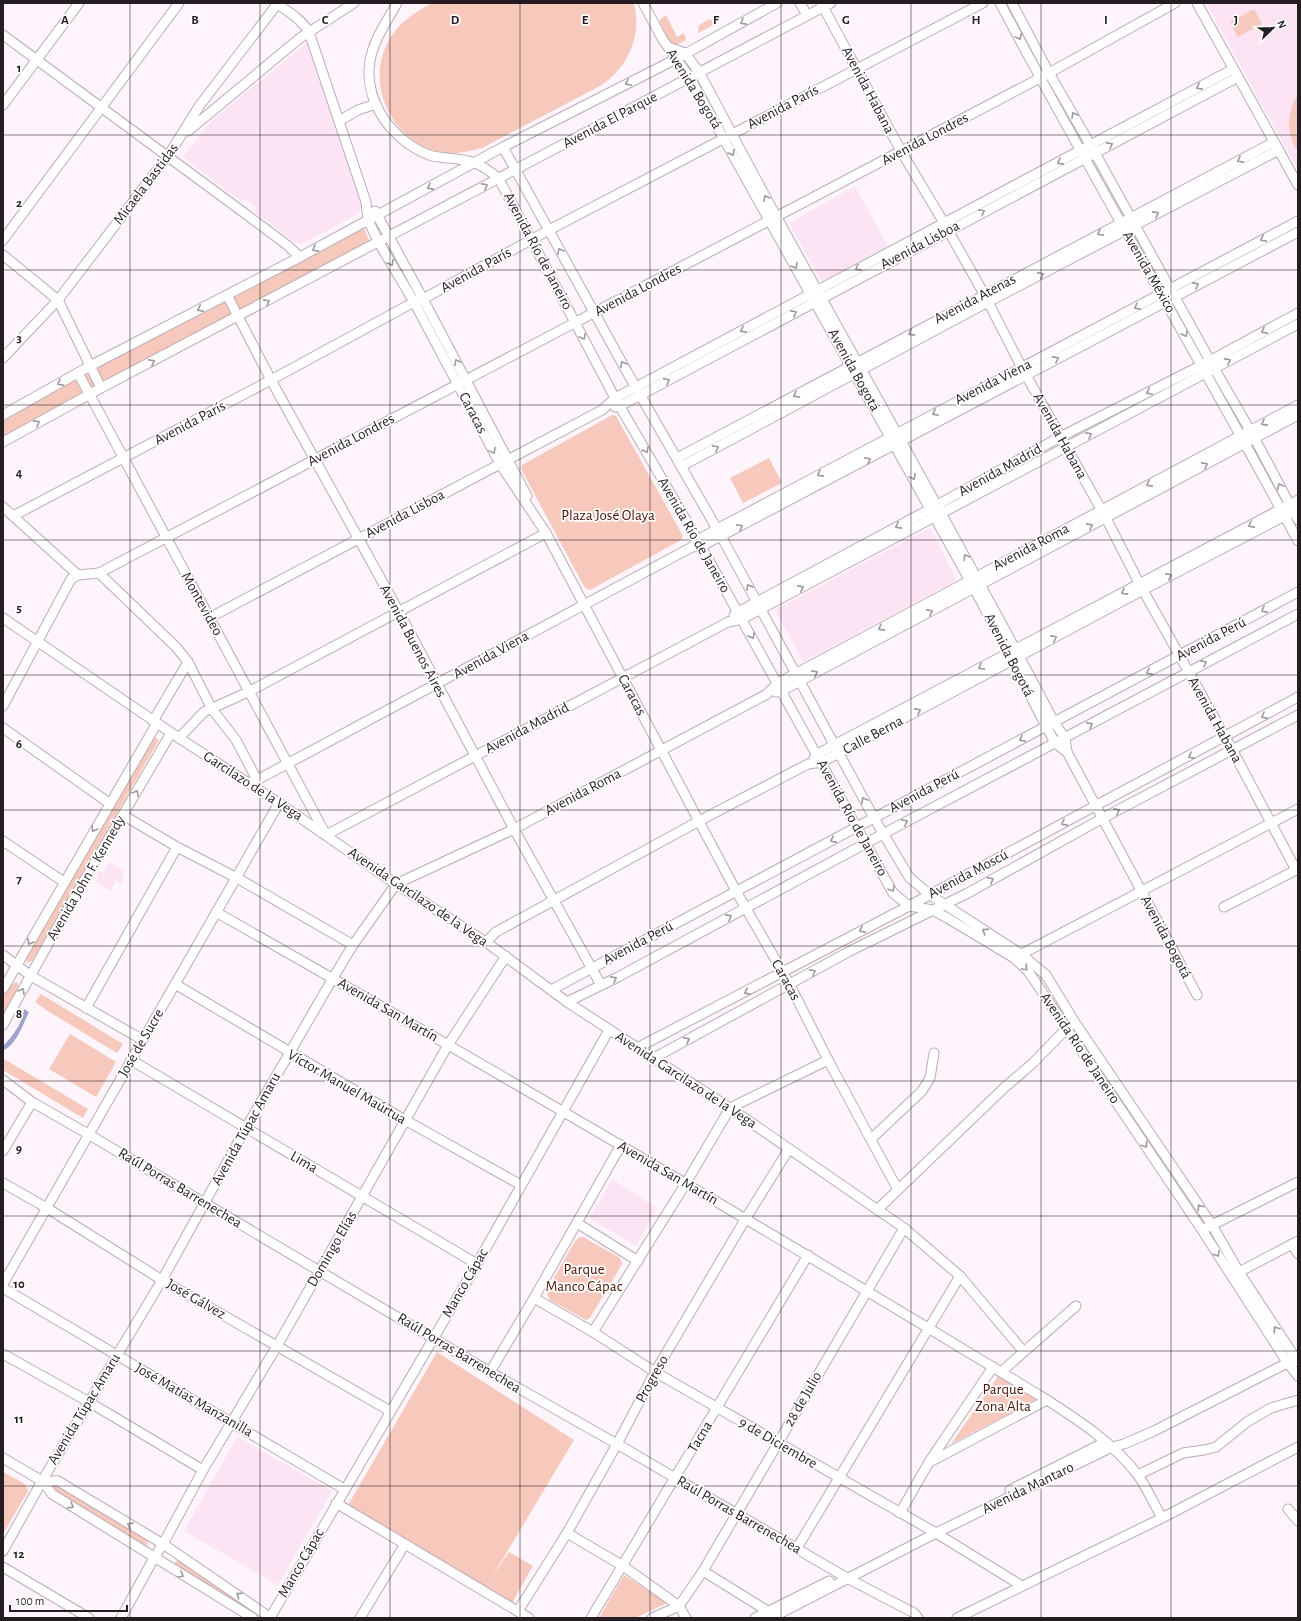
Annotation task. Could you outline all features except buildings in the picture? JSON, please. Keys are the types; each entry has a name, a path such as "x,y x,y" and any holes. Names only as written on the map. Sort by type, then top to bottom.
{"street":[{"path":"3,105 79,3"},
{"path":"3,240 179,3"},
{"path":"212,709 250,691 546,533 424,299 389,238 378,215 366,202 310,32 295,16 277,3"},
{"name":"Micaela Bastidas","path":"3,358 58,300 168,156 200,105 277,3"},
{"path":"181,137 213,109 310,32 354,3"},
{"name":"Avenida Bogotá","path":"643,3 668,47 728,136"},
{"name":"Avenida El Parque","path":"3,415 90,366 300,257 491,153 676,59 777,3"},
{"path":"800,3 807,16"},
{"name":"Avenida París","path":"7,513 123,458 414,302 424,299 549,230 982,3"},
{"name":"Avenida México","path":"1000,3 1123,227 1168,296 1208,367 1252,435 1295,506 1298,520"},
{"name":"Avenida México","path":"1012,3 1049,73 1133,221 1168,296"},
{"name":"Avenida Londres","path":"99,573 1040,78 1175,3"},
{"path":"1197,3 1298,185"},
{"name":"Avenida El Parque","path":"3,442 101,388 389,238 496,176 516,170 690,78 700,75 807,16 825,4"},
{"name":"Avenida Habana","path":"825,4 856,69 901,151 986,298 1024,372 1297,870"},
{"path":"393,5 373,48 369,66 371,89 376,104 390,129 400,139 430,156 476,162 496,176"},
{"path":"3,35 168,156 300,257"},
{"path":"668,47 685,53"},
{"name":"Avenida Bogotá","path":"685,53 700,75 728,136 773,219 976,582 1050,724 1055,743"},
{"name":"Avenida Lisboa","path":"1093,149 1233,69"},
{"name":"Avenida Lisboa","path":"618,402 636,387 816,296 1083,154 1238,77"},
{"path":"339,121 358,110 376,104"},
{"name":"Avenida Atenas","path":"680,462 986,298 1276,146"},
{"name":"Avenida Río de Janeiro","path":"503,147 636,387 680,462 874,818 909,877 930,895 1046,975 1074,1021 1212,1226 1239,1272 1295,1360 1298,1376"},
{"path":"491,153 496,176"},
{"path":"448,158 453,169 452,175"},
{"name":"Avenida Río de Janeiro","path":"496,176 532,240 618,402 700,543 820,758 893,893 909,906 933,910 1018,956 1202,1230 1295,1360"},
{"name":"Caracas","path":"366,202 368,220 379,243 414,302 500,464 546,533 736,891 790,985 828,1060 898,1190"},
{"name":"Avenida Viena","path":"1168,296 1298,221"},
{"name":"Avenida Viena","path":"252,781 719,533 899,444 1024,372 1168,296 1298,232"},
{"path":"3,255 58,300 101,388"},
{"name":"Avenida Buenos Aires","path":"227,295 271,380 399,612 514,829 601,985"},
{"name":"Avenida Lisboa","path":"209,618 602,410 618,402 641,395 816,296"},
{"name":"Avenida Madrid","path":"326,835 935,511 1066,447 1208,367 1298,313"},
{"name":"Avenida Madrid","path":"935,511 1060,437 1298,324"},
{"name":"Avenida México","path":"1208,367 1243,440 1298,541"},
{"name":"Avenida Viena","path":"719,533 894,434 1024,372"},
{"name":"Montevideo","path":"78,373 326,835"},
{"name":"Avenida Roma","path":"396,884 514,829 1243,440 1298,405"},
{"name":"Avenida Roma","path":"1252,435 1298,416"},
{"name":"Calle Berna","path":"486,942 496,932 699,821 1295,506"},
{"path":"7,513 78,575"},
{"path":"3,706 71,579 78,575 99,573 176,646 188,662 212,709 236,740 252,781"},
{"name":"Avenida Perú","path":"551,990 1298,592"},
{"name":"Avenida Perú","path":"567,1002 1298,614"},
{"path":"3,618 175,736"},
{"name":"Avenida John F. Kennedy","path":"3,989 188,662"},
{"name":"Avenida Moscú","path":"637,1048 930,895 1298,697"},
{"name":"Avenida John F. Kennedy","path":"3,1025 123,814 175,736 204,712 212,709"},
{"name":"Avenida Moscú","path":"652,1059 719,1024 850,951 944,905 1103,818 1298,716"},
{"name":"Avenida Bogotá","path":"1050,724 1065,738"},
{"path":"3,728 109,803"},
{"name":"Garcilazo de la Vega","path":"175,736 252,781 280,803 326,835"},
{"path":"1065,738 1067,752"},
{"path":"1055,743 1067,752"},
{"name":"Avenida Bogotá","path":"1067,752 1097,805 1141,891 1197,994"},
{"name":"José de Sucre","path":"3,1284 142,1040 176,984 280,803"},
{"path":"1018,956 1298,808"},
{"path":"123,814 177,847 237,878 353,945"},
{"name":"Avenida Garcilazo de la Vega","path":"326,835 396,884 486,942 567,1002 652,1059 730,1108 904,1228 960,1276 1023,1351"},
{"path":"3,841 64,882"},
{"path":"86,1008 177,847"},
{"path":"1224,907 1297,870"},
{"name":"Avenida Túpac Amaru","path":"3,1551 42,1481 162,1280 246,1128 333,978 353,945 396,884"},
{"name":"Avenida San Martín","path":"216,912 333,978 746,1218 1047,1400 1109,1444 1138,1475 1162,1518"},
{"path":"842,940 850,951"},
{"path":"3,955 31,976 142,1040"},
{"name":"Domingo Elías","path":"121,1618 203,1470 277,1346 448,1045 506,956"},
{"name":"Víctor Manuel Maúrtua","path":"176,984 289,1053 521,1185"},
{"path":"711,1010 719,1024"},
{"path":"877,1210 1074,1021"},
{"name":"Manco Cápac","path":"270,1618 344,1489 477,1264 609,1030"},
{"path":"871,1139 922,1091 930,1078 934,1053"},
{"name":"Lima","path":"131,1060 477,1264"},
{"path":"593,1332 686,1183 730,1108 828,1060"},
{"name":"Raúl Porras Barrenechea","path":"3,1080 32,1102 320,1270 490,1372 617,1444 735,1514 797,1548 844,1577 914,1613 918,1618"},
{"path":"3,1151 32,1102"},
{"path":"1136,1132 1144,1126"},
{"path":"490,1372 621,1145"},
{"name":"Progreso","path":"518,1611 567,1533 655,1372 746,1218 789,1149"},
{"path":"1202,1230 1298,1182"},
{"name":"José Gálvez","path":"3,1184 47,1208 162,1280 390,1411"},
{"path":"577,1223 638,1261"},
{"name":"28 de Julio","path":"679,1606 702,1571 904,1228"},
{"path":"1239,1272 1295,1242 1298,1254"},
{"name":"Tacna","path":"591,1618 808,1255"},
{"path":"797,1548 960,1276"},
{"name":"José Matías Manzanilla","path":"3,1288 344,1489"},
{"name":"9 de Diciembre","path":"534,1298 593,1332 655,1372 838,1478 900,1512 1022,1586"},
{"path":"900,1512 929,1462 997,1369 1023,1351 1076,1306"},
{"path":"3,1354 89,1402 203,1470"},
{"path":"755,1618 773,1616 844,1577 1109,1444 1124,1444 1154,1431 1295,1360"},
{"path":"929,1462 1047,1400"},
{"path":"1138,1475 1183,1453 1204,1450 1216,1446 1247,1422 1271,1408 1298,1400"},
{"path":"957,1618 1162,1518 1298,1447"},
{"path":"3,1458 42,1481 52,1494 253,1618"},
{"path":"42,1481 58,1481 163,1544 270,1618"},
{"path":"336,1503 529,1618"},
{"path":"1288,1509 1298,1521"},
{"path":"567,1533 623,1566 679,1606 686,1618"},
{"path":"361,1618 405,1544"},
{"path":"3,1567 89,1618"},
{"path":"702,1571 773,1616"},
{"path":"652,1618 679,1606"}],"shaded area":[{"path":"1206,3 1298,3 1298,170"},
{"path":"307,43 362,205 358,214 302,244 296,243 254,211 256,208 245,199 241,201 183,157 212,120"},
{"path":"855,186 888,246 822,282 789,223"},
{"path":"930,528 957,580 803,662 775,610"},
{"path":"110,862 124,871 121,875 124,877 121,884 116,880 111,891 95,882 98,878 97,876 99,871 103,873"},
{"path":"612,1179 657,1208 636,1246 590,1218"},
{"path":"239,1438 332,1491 278,1585 184,1531 236,1439"}],"green space":[{"path":"432,3 634,3 636,27 634,39 625,61 610,79 600,86 482,148 457,153 442,153 424,147 408,136 395,123 386,107 381,89 380,71 383,53 392,35 415,13"},
{"path":"1254,9 1262,24 1238,37 1230,22"},
{"path":"666,15 677,37 684,33 686,40 672,48 659,20"},
{"path":"710,19 715,24 698,33 699,25"},
{"path":"1298,95 1298,152 1291,138 1289,123 1291,109"},
{"path":"363,226 370,242 3,445 3,415"},
{"name":"Plaza José Olaya","path":"612,415 616,416 683,536 681,540 590,590 585,588 521,469 522,465"},
{"path":"769,458 782,483 743,503 730,478"},
{"path":"152,735 159,740 32,961 27,963 26,956"},
{"path":"17,982 19,987 3,1015 3,996 11,984"},
{"path":"41,994 123,1044 117,1053 35,1002"},
{"path":"70,1034 116,1062 96,1097 49,1069"},
{"path":"4,1059 88,1109 83,1118 3,1070"},
{"name":"Parque Manco Cápac","path":"580,1237 583,1237 620,1258 622,1264 590,1318 586,1320 550,1300 546,1292 575,1241"},
{"path":"437,1352 574,1440 492,1577 509,1552 533,1566 512,1603 348,1505"},
{"name":"Parque Zona Alta","path":"999,1375 1037,1399 951,1444"},
{"path":"3,1472 25,1484 28,1491 3,1534"},
{"path":"53,1486 56,1486 147,1537 147,1546 144,1547 52,1491"},
{"path":"181,1560 255,1612 249,1611 175,1567 176,1561"},
{"path":"624,1575 667,1603 635,1618 599,1618"}],"water":[{"path":"24,1009 29,1012 22,1028 13,1043 4,1050 3,1046 13,1034 22,1019"}]}
